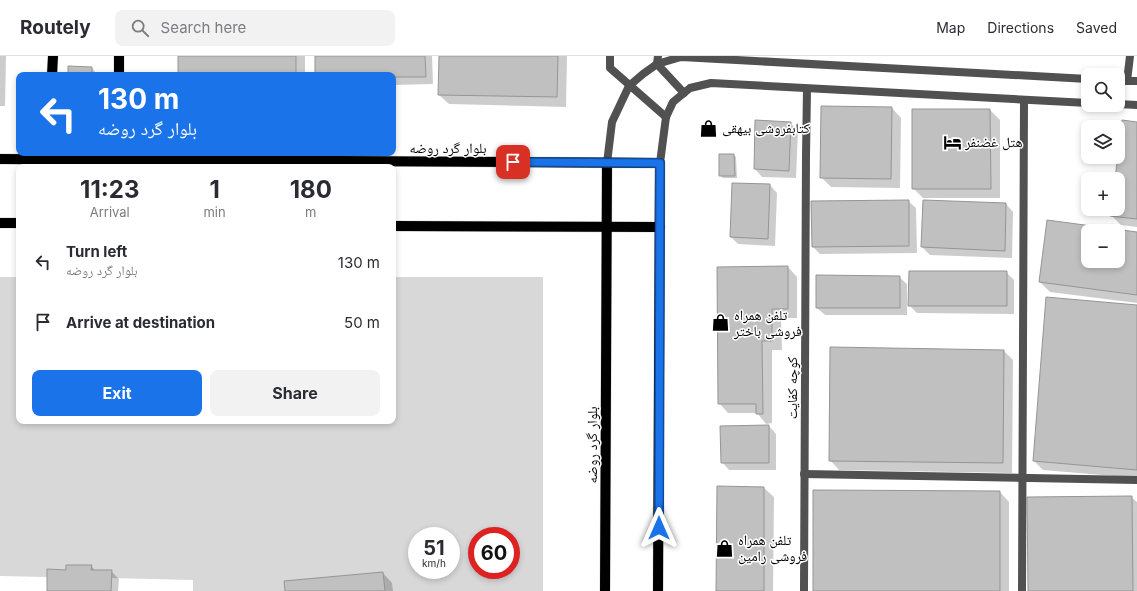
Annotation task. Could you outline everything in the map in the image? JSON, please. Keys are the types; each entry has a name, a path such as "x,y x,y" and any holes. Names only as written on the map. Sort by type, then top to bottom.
{"main road":[{"path":"52,56 52,72"},
{"path":"119,72 120,56"},
{"name":"بلوار گرد روضه","path":"0,159 660,163"},
{"name":"بلوار گرد روضه","path":"605,591 607,162"},
{"path":"658,591 660,163"},
{"path":"0,223 16,223"},
{"path":"396,226 660,227"}],"street":[{"path":"610,56 610,68 666,117"},
{"path":"1130,56 1127,81 1137,81"},
{"path":"607,162 612,122 629,86 657,60 681,57 1081,79"},
{"path":"657,60 684,92"},
{"path":"660,163 666,117 673,102 690,88 711,84 1081,103"},
{"name":"کوچه کفایت","path":"804,591 807,88"},
{"path":"1022,591 1024,100"},
{"path":"1125,104 1137,105"},
{"path":"804,474 1137,480"}],"shaded area":[{"path":"0,277 16,277 16,424 396,424 396,277 543,277 543,591 193,591 193,580 111,578 111,570 91,570 91,565 67,565 66,570 47,569 47,577 0,576"}],"building":[{"path":"178,56 296,56 296,72 178,72"},
{"path":"315,56 425,56 426,77 396,77 396,72 315,72"},
{"path":"439,56 558,56 557,97 438,95"},
{"path":"68,66 92,67 92,72 68,72"},
{"path":"821,106 892,107 891,179 820,178"},
{"path":"912,109 990,109 991,189 912,189"},
{"path":"755,120 791,122 789,171 754,169"},
{"path":"1125,120 1137,122 1137,219 1110,216 1125,216 1125,172 1116,172 1117,164 1125,164"},
{"path":"719,154 734,154 735,176 719,176"},
{"path":"732,183 770,184 768,239 730,237"},
{"path":"909,200 909,246 812,247 811,201"},
{"path":"923,200 1006,203 1005,251 921,247"},
{"path":"1047,220 1081,225 1081,268 1125,268 1125,230 1137,232 1137,295 1039,282"},
{"path":"788,266 788,309 772,309 772,341 762,341 763,414 756,414 756,404 718,404 717,267"},
{"path":"909,271 1007,271 1007,306 908,306"},
{"path":"816,275 900,276 900,308 816,308"},
{"path":"1046,297 1137,305 1137,470 1033,461"},
{"path":"830,347 1004,350 1003,463 829,461"},
{"path":"769,425 769,463 721,463 720,426"},
{"path":"717,486 764,487 764,591 716,591"},
{"path":"813,490 1000,491 1000,591 813,591"},
{"path":"1132,496 1133,591 1028,591 1027,497"},
{"path":"66,565 92,565 91,570 112,570 111,591 47,591 47,569 66,570"},
{"path":"383,572 385,591 285,591 284,581"}],"place":[{"name":"کتابفروشی بیهقی","path":"709,128"},
{"name":"هتل غضنفر","path":"952,142"},
{"name":"تلفن همراه فروشی باختر","path":"721,323"},
{"name":"تلفن همراه فروشی رامین","path":"725,548"}],"route":[{"path":"513,162 660,163 659,528"}]}
